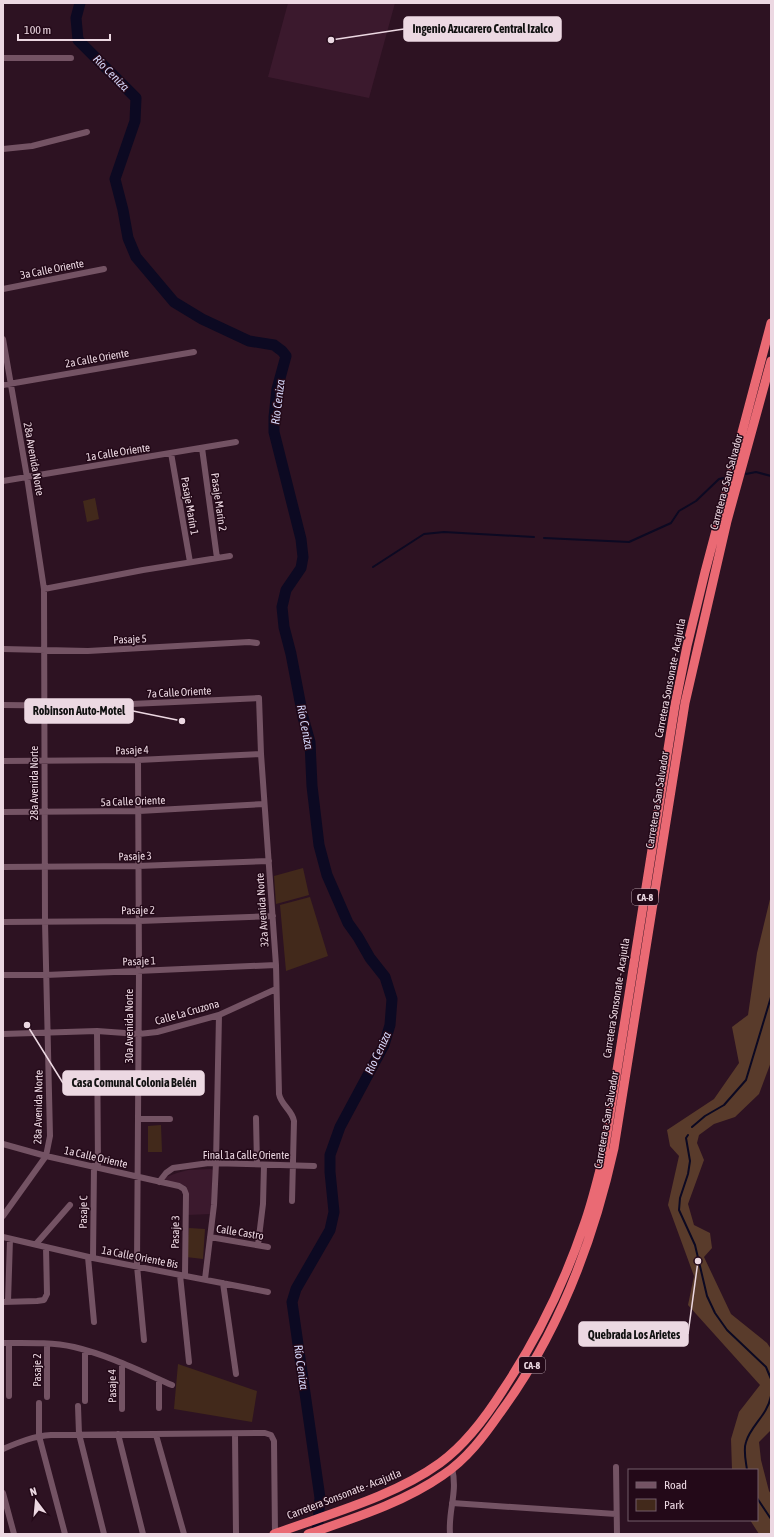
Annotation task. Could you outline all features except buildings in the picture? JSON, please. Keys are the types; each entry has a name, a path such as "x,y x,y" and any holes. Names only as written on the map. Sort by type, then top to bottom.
{"highway":[{"name":"Carretera Sonsonate - Acajutla","path":"274,1534 398,1487 415,1479 449,1455 472,1432 497,1399 537,1334 560,1288 585,1225 602,1158 675,705 687,646 705,572 771,323"},
{"name":"Carretera a San Salvador","path":"452,1468 470,1452 508,1403 548,1335 587,1246 604,1192 614,1148 685,703 727,521 771,361"},
{"name":"CA-8","path":"308,1534 406,1497 426,1486 452,1468"}],"street":[{"path":"3,58 71,58"},
{"path":"3,149 32,146 87,132"},
{"name":"3a Calle Oriente","path":"3,289 104,269"},
{"name":"28a Avenida Norte","path":"3,339 27,476 44,589 45,922 50,1136 46,1156 3,1216"},
{"name":"2a Calle Oriente","path":"3,385 194,352"},
{"name":"1a Calle Oriente","path":"3,481 236,442"},
{"name":"Pasaje Marín 2","path":"202,448 217,558"},
{"name":"Pasaje Marín 1","path":"171,453 190,562"},
{"path":"44,589 230,556"},
{"name":"Pasaje 5","path":"3,650 88,651 249,642 257,643"},
{"name":"7a Calle Oriente","path":"3,705 88,706 259,698"},
{"name":"32a Avenida Norte","path":"259,698 264,804 276,965 279,1094 283,1104 294,1116 294,1165"},
{"name":"Pasaje 4","path":"3,761 44,762 138,760 261,754"},
{"name":"30a Avenida Norte","path":"138,760 140,971 137,1266 144,1340"},
{"name":"5a Calle Oriente","path":"3,812 139,811 264,804"},
{"name":"Pasaje 3","path":"3,867 46,868 138,866 268,861"},
{"name":"Pasaje 2","path":"3,922 139,921 273,916"},
{"name":"Pasaje 1","path":"3,974 46,975 276,965"},
{"name":"Calle La Cruzona","path":"3,1034 97,1031 139,1034 166,1030 219,1015 276,989"},
{"path":"205,1279 214,1205 219,1015"},
{"name":"Pasaje C","path":"94,1322 91,1257 96,1167 97,1031"},
{"path":"139,1077 172,1078"},
{"path":"256,1118 257,1164"},
{"path":"139,1119 170,1119"},
{"name":"1a Calle Oriente","path":"3,1144 46,1156 178,1186 184,1189"},
{"name":"Final 1a Calle Oriente","path":"160,1182 166,1173 173,1168 216,1163 314,1166"},
{"path":"258,1245 263,1204 264,1165"},
{"path":"292,1201 294,1165"},
{"name":"Pasaje 3","path":"184,1189 186,1194 182,1275 188,1362"},
{"path":"36,1244 70,1205"},
{"name":"Calle Castro","path":"210,1237 268,1247"},
{"path":"6,1238 6,1302 44,1300 47,1294 46,1247"},
{"name":"1a Calle Oriente Bis","path":"6,1238 91,1257 268,1292"},
{"path":"223,1283 236,1374"},
{"path":"9,1396 6,1343 63,1345 85,1350 122,1363 172,1385"},
{"name":"Pasaje 2","path":"47,1397 48,1344"},
{"path":"85,1350 86,1401"},
{"name":"Pasaje 4","path":"122,1363 122,1409"},
{"path":"159,1380 159,1408"},
{"path":"39,1403 40,1436 65,1534"},
{"path":"78,1406 78,1434 104,1534"},
{"path":"3,1449 40,1436 78,1434 156,1435 265,1433 271,1435 274,1441 274,1534"},
{"path":"118,1434 143,1534"},
{"path":"235,1434 236,1534"},
{"path":"156,1435 184,1534"},
{"path":"616,1467 617,1534"},
{"path":"450,1534 449,1525 455,1485 452,1468"},
{"path":"3,1493 14,1534"},
{"path":"452,1503 616,1514"}],"shaded area":[{"path":"288,3 395,3 369,98 268,77"},
{"path":"771,895 771,1062 759,1094 735,1117 714,1124 699,1135 697,1143 704,1160 688,1204 694,1225 710,1233 712,1248 704,1257 731,1314 767,1343 771,1349 771,1430 759,1442 761,1460 771,1494 771,1534 759,1534 751,1521 758,1521 758,1469 732,1469 731,1439 739,1412 760,1385 688,1305 694,1276 668,1205 679,1156 670,1146 667,1130 714,1099 739,1063 732,1027 748,1015 757,953"},
{"path":"188,1170 213,1170 211,1214 187,1215 187,1187 163,1180 166,1177"}],"green space":[{"path":"95,498 99,519 87,522 83,501"},
{"path":"303,868 309,895 276,904 274,876"},
{"path":"310,897 328,956 286,971 280,905"},
{"path":"161,1125 162,1152 148,1152 148,1126"},
{"path":"189,1228 205,1229 203,1259 186,1257"},
{"path":"178,1364 257,1391 252,1422 174,1409"}],"waterway":[{"name":"Río Ceniza","path":"80,3 76,18 78,40 136,98 135,121 115,179 128,238 136,257 174,302 202,319 249,341 274,345 286,356 277,389 274,432 301,539 303,557 301,568 286,590 282,607 284,627 291,654 303,717 310,742 312,786 319,845 327,875 348,923 370,958 385,977 392,999 390,1025 384,1045 340,1127 330,1155 334,1212 330,1230 296,1289 292,1302 320,1498 317,1534"},
{"path":"746,474 756,472 771,476"},
{"path":"544,538 629,542 671,523 679,511 696,501 719,479 724,478"},
{"path":"373,567 424,534 444,532 534,537"},
{"path":"692,1127 705,1116 724,1105 746,1080 771,997"},
{"path":"688,1135 686,1138 690,1161 688,1174 680,1198 679,1210 695,1245 707,1296 715,1313 727,1330 766,1367 771,1379"},
{"path":"747,1469 745,1445 751,1430 763,1415 771,1396"},
{"path":"758,1500 771,1519"}],"place":[{"name":"Ingenio Azucarero Central Izalco","path":"331,40"},
{"name":"Robinson Auto-Motel","path":"182,721"},
{"name":"Casa Comunal Colonia Belén","path":"27,1025"},
{"name":"Quebrada Los Arietes","path":"698,1261"}]}
